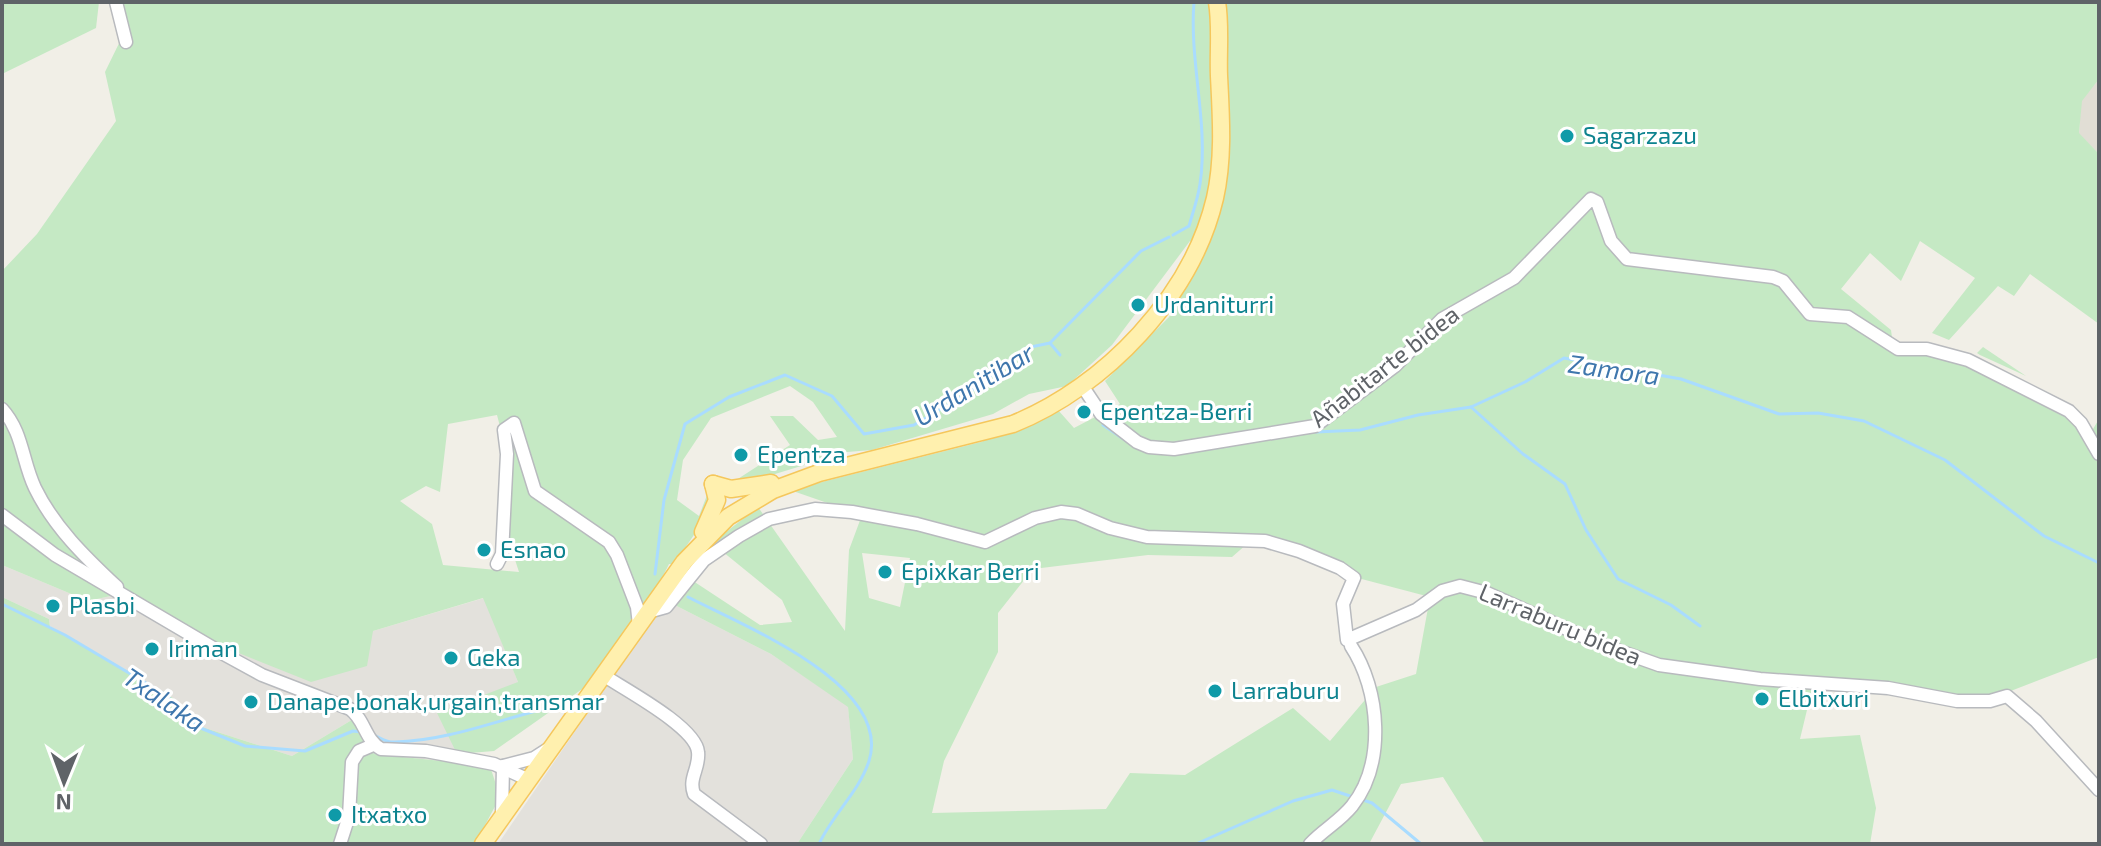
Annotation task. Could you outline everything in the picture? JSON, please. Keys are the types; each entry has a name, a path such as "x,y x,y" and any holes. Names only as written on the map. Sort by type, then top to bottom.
{"main road":[{"path":"707,533 717,500 713,484 731,489 819,473 972,434 1044,411 1083,387 1124,347 1174,289 1189,265 1210,212 1221,144 1219,4"},
{"path":"735,503 819,473"},
{"path":"483,844 643,618 691,560 707,533 735,503 771,483"}],"street":[{"path":"116,2 126,42"},
{"name":"Añabitarte bidea","path":"1083,387 1101,414 1149,447 1174,449 1315,426 1395,366 1442,319 1514,278 1591,199 1597,202 1617,252 1627,259 1773,277 1783,281 1810,314 1848,317 1898,349 1927,349 1968,360 2069,411 2081,423 2099,454"},
{"path":"2,409 17,428 34,487 56,527 135,602"},
{"path":"497,564 502,554 507,454 504,430 514,423 535,491 609,542 643,618"},
{"name":"Larraburu bidea","path":"643,618 666,607 691,560 787,513 815,509 852,512 985,542 1035,518 1061,512 1147,537 1265,541 1340,568 1354,578 1343,604 1347,640 1416,610 1442,591 1460,586 1487,593 1600,644 1659,665 1760,679 1888,688 1957,701 1990,701 2007,696 2036,721 2099,790"},
{"path":"2,515 35,542 262,675 350,709 359,715 369,737 393,752 426,751 503,766 527,779"},
{"path":"1310,844 1326,826 1351,807 1371,765 1373,697 1364,670 1351,646"},
{"path":"603,675 688,732 698,748 698,761 691,779 696,799 761,844"},
{"path":"340,844 349,816 352,762 369,737"},
{"path":"503,766 534,758 549,748"},
{"path":"502,815 503,766"}],"shaded area":[{"path":"2099,79 2099,154 2079,134 2081,101"},
{"path":"2,565 88,601 124,593 373,631 484,598 518,682 461,763 374,754 360,715 292,756 202,727 173,698 50,626 49,619 2,597"},
{"path":"665,600 771,654 848,706 853,759 797,844 498,844"}],"green space":[{"path":"2,2 99,2 96,28 2,74"},
{"path":"117,2 2099,2 2099,79 2082,101 2079,133 2099,154 2099,324 2030,274 2014,296 1998,286 1949,340 1932,333 1975,278 1920,241 1901,281 1870,253 1841,289 1891,330 1894,352 1928,353 1965,365 2065,414 2087,439 2099,419 2099,657 1977,704 1808,678 1813,685 1800,739 1860,735 1876,808 1870,844 1485,844 1443,777 1401,784 1369,844 797,844 853,759 848,707 771,654 665,600 684,575 760,625 792,622 782,600 712,543 758,507 845,631 849,550 862,515 790,490 981,442 1058,410 1074,428 1120,404 1105,381 1169,317 1205,253 1190,241 1112,345 1067,386 1029,394 993,414 872,450 847,452 746,483 730,484 790,445 770,416 793,416 818,440 837,437 813,402 790,386 711,418 683,460 677,500 699,516 709,490 709,513 674,564 669,564 652,598 585,687 494,751 457,754 437,713 518,682 483,598 373,631 367,666 311,682 211,642 124,593 88,601 2,565 2,271 37,234 116,121 105,72 126,29","holes":["497,415 504,442 502,520 519,572 443,565 432,524 400,501 426,486 440,492 448,424","1255,537 1354,577 1430,597 1416,674 1376,687 1330,741 1293,708 1185,775 1130,773 1106,809 932,813 944,761 998,652 998,613 1033,569 1148,555 1232,557","862,553 910,558 900,607 869,598"]},
{"path":"1983,347 2026,376 1977,353"},
{"path":"2,597 49,619 50,627 173,698 202,727 292,756 360,715 374,754 490,766 500,797 475,844 2,844"}],"waterway":[{"name":"Urdanitibar","path":"1173,235 1189,226 1199,189 1202,161 1194,2"},
{"name":"Urdanitibar","path":"655,574 664,500 685,424 729,397 785,375 832,396 864,434 914,425 977,387 1026,348 1050,343 1141,251 1169,237"},
{"path":"1050,343 1060,355"},
{"name":"Zamora","path":"1316,432 1360,430 1418,415 1471,407 1525,382 1564,358 1681,379 1779,414 1818,413 1864,421 1945,460 2044,536 2099,563"},
{"path":"1471,407 1523,454 1565,484 1586,530 1618,579 1671,605 1700,626"},
{"name":"Zamora","path":"1103,425 1125,440"},
{"name":"Zamora","path":"1190,452 1233,445"},
{"name":"Urdanitibar","path":"688,597 775,641 807,661 836,683 858,707 870,733 869,761 859,783 819,844"},
{"name":"Txalaka","path":"2,604 65,635 166,695 198,727 245,746 305,751 353,731 361,732"},
{"name":"Txalaka","path":"372,735 392,742 439,737 570,703"},
{"path":"1196,844 1293,801 1332,790 1353,797"},
{"path":"1360,799 1372,803 1421,844"}],"place":[{"name":"Sagarzazu","path":"1567,136"},
{"name":"Urdaniturri","path":"1138,305"},
{"name":"Epentza-Berri","path":"1084,412"},
{"name":"Epentza","path":"741,455"},
{"name":"Esnao","path":"484,550"},
{"name":"Epixkar Berri","path":"885,572"},
{"name":"Plasbi","path":"53,606"},
{"name":"Iriman","path":"152,649"},
{"name":"Geka","path":"451,658"},
{"name":"Larraburu","path":"1215,691"},
{"name":"Elbitxuri","path":"1762,699"},
{"name":"Danape,bonak,urgain,transmar","path":"251,702"},
{"name":"Itxatxo","path":"335,815"}]}
